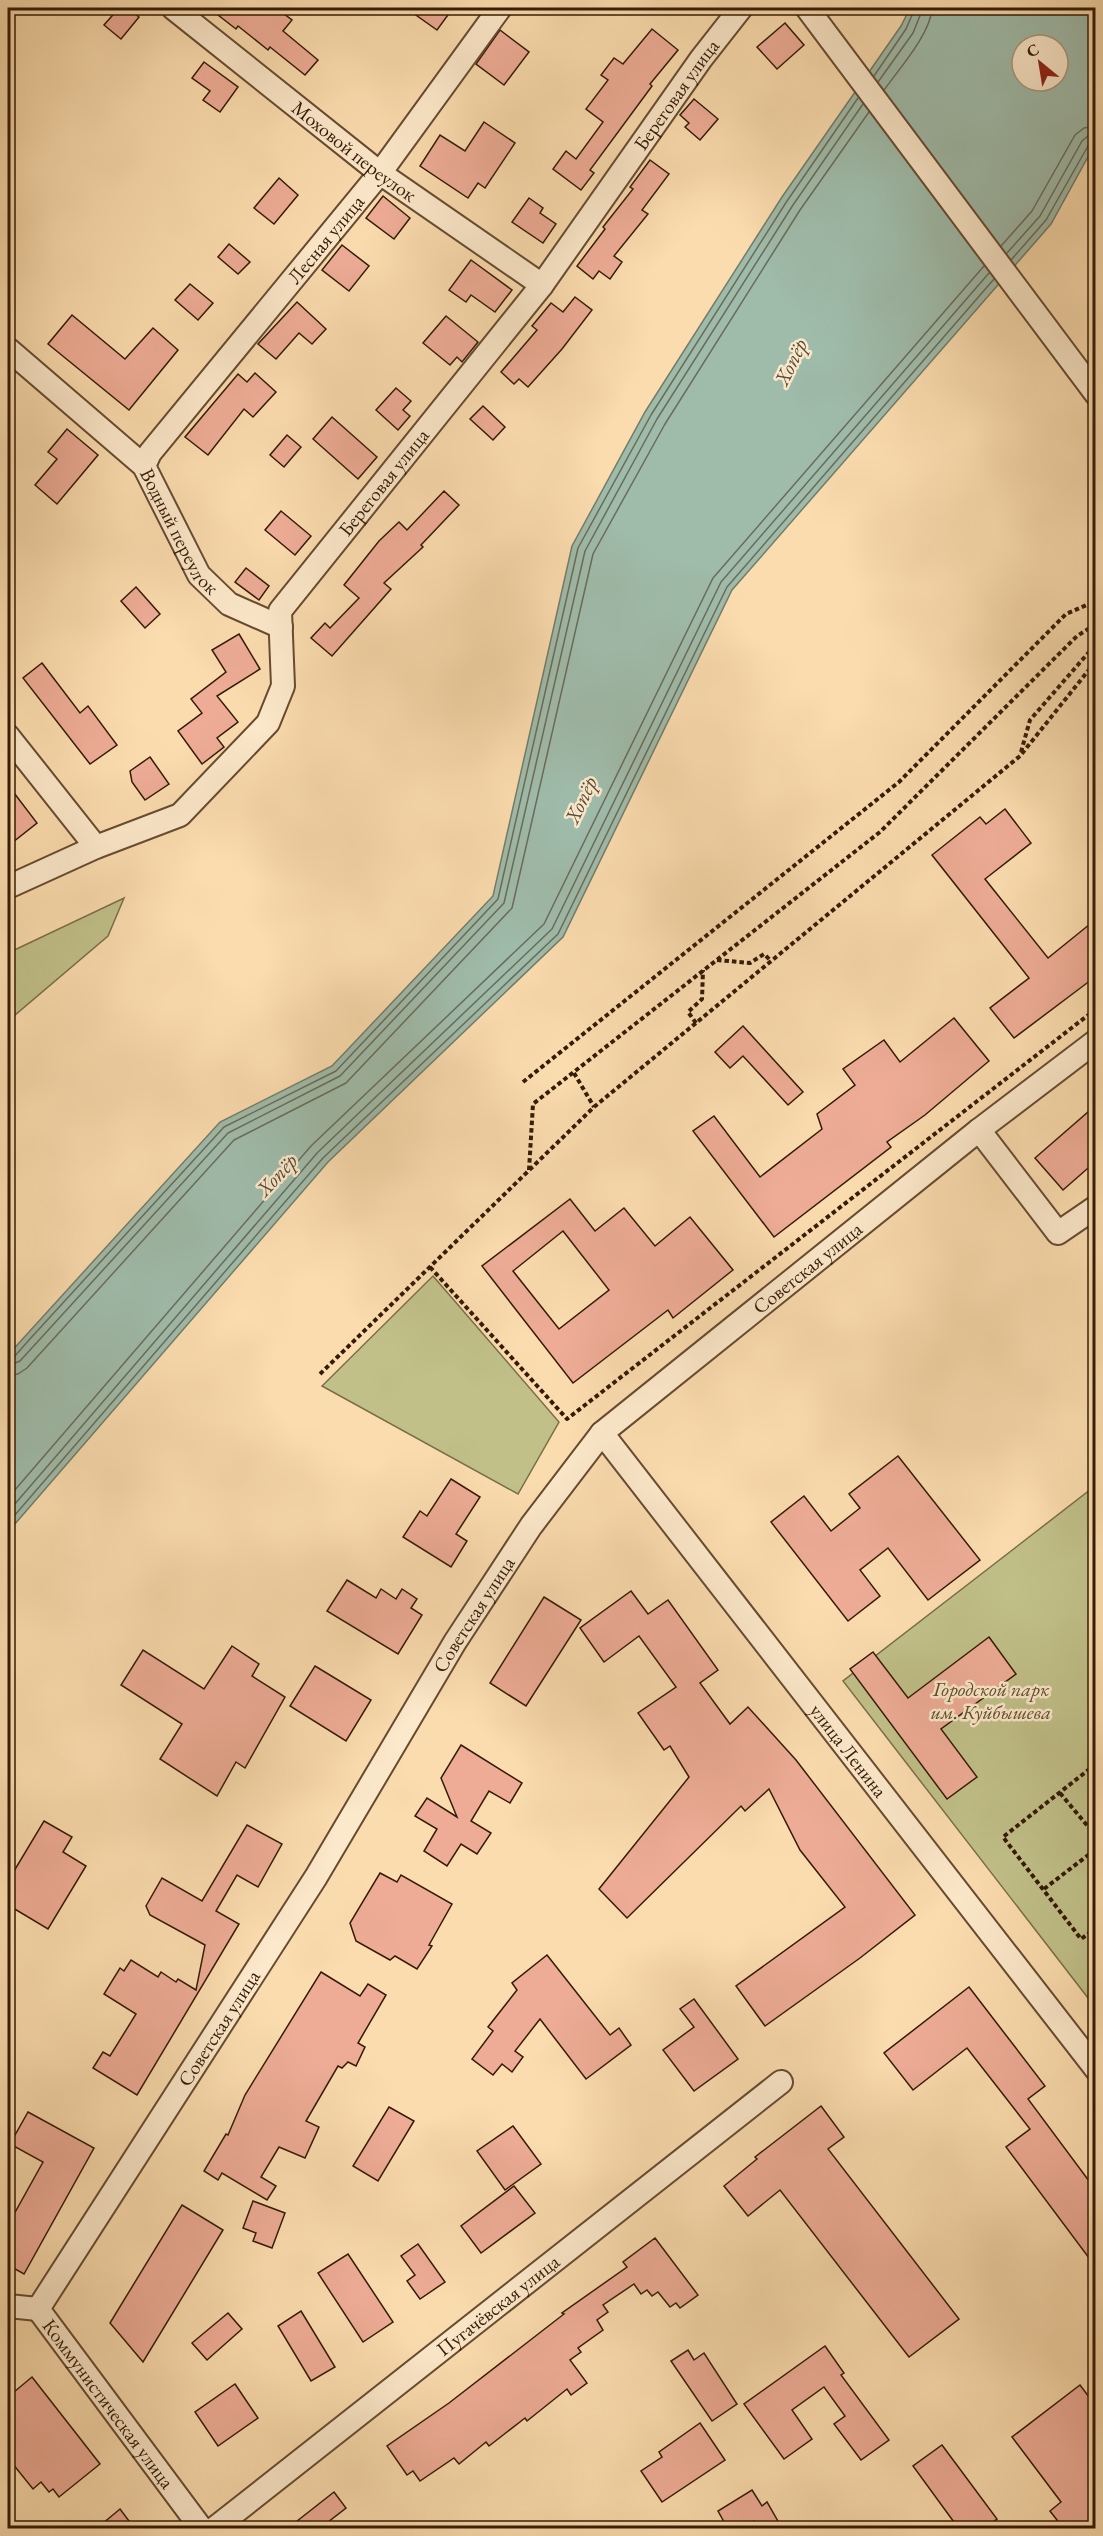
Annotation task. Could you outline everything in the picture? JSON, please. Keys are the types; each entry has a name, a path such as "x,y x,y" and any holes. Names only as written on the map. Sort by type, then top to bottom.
{"street":[{"name":"Моховой переулок","path":"173,8 380,173 542,285"},
{"name":"Лесная улица","path":"144,466 150,453 380,173 500,8"},
{"name":"Береговая улица","path":"8,887 96,848 180,815 268,723 283,686 280,611 542,285 701,59 741,8"},
{"path":"807,8 1095,394"},
{"name":"Водный переулок","path":"8,349 144,466 199,575 229,604 281,627"},
{"path":"8,736 96,848"},
{"name":"Советская улица","path":"38,2309 316,1877 455,1642 531,1526 602,1432 979,1130 1095,1041"},
{"path":"979,1130 1058,1233 1095,1207"},
{"name":"улица Ленина","path":"602,1432 1095,2069"},
{"name":"Пугачёвская улица","path":"215,2529 782,2082"},
{"path":"8,2306 38,2309"},
{"name":"Коммунистическая улица","path":"38,2309 201,2529"}],"path":[{"path":"523,1082 899,782 1066,614 1095,602"},
{"path":"529,1170 533,1104 880,832 1077,636 1095,624"},
{"path":"1020,756 1030,720 1095,644"},
{"path":"320,1374 594,1107 1020,756 1095,662"},
{"path":"717,960 750,963 764,954 771,961"},
{"path":"696,1023 688,1012 702,999 703,970"},
{"path":"430,1266 567,1419 1095,1009"},
{"path":"574,1073 594,1107"},
{"path":"1095,1764 1003,1837 1081,1939 1095,1928"},
{"path":"1060,1792 1095,1836"},
{"path":"1044,1889 1095,1849"}],"green space":[{"path":"124,898 108,936 8,1021 8,953"},
{"path":"433,1276 559,1422 518,1494 322,1386"},
{"name":"Городской парк им. Куйбышева","path":"1095,1486 1095,2007 843,1681"}],"water":[{"name":"Хопёр","path":"910,8 1095,8 1095,144 1051,224 732,590 563,937 328,1162 8,1532 8,1355 220,1122 332,1066 493,896 572,546 645,412 782,197 901,26"}],"building":[{"path":"119,8 128,8 139,17 121,39 104,25"},
{"path":"209,8 276,8 292,20 283,31 318,60 305,75 270,47 268,50 238,26 236,29"},
{"path":"406,8 453,8 437,30"},
{"path":"785,23 804,45 777,69 757,47"},
{"path":"652,29 678,50 650,84 652,86 590,170 594,173 581,190 553,169 566,151 576,159 603,122 586,109 608,80 601,75 614,58 623,64"},
{"path":"500,30 529,52 504,85 476,64"},
{"path":"204,62 238,87 220,112 203,100 210,91 192,78"},
{"path":"694,99 718,119 700,140 685,127 689,123 680,115"},
{"path":"484,122 515,143 485,188 478,183 468,198 420,166 440,135 465,151"},
{"path":"650,160 669,174 642,210 648,214 614,256 622,262 610,279 599,271 593,279 577,266 605,229 603,227 633,189 630,187"},
{"path":"279,178 298,195 274,224 254,208"},
{"path":"383,196 410,218 394,239 366,218"},
{"path":"529,198 543,208 540,213 556,224 543,243 512,222"},
{"path":"229,244 250,262 238,274 218,257"},
{"path":"342,245 369,266 349,291 322,270"},
{"path":"471,260 512,290 495,312 471,295 466,302 449,290"},
{"path":"190,284 213,303 198,320 175,300"},
{"path":"575,297 592,310 562,349 528,387 519,379 514,384 501,372 537,330 532,326 551,303 563,312"},
{"path":"297,302 326,329 312,344 299,333 276,359 258,344"},
{"path":"72,315 125,359 153,328 178,350 129,410 48,344"},
{"path":"446,316 478,342 462,362 457,357 450,365 423,343"},
{"path":"255,373 276,392 253,417 244,409 208,455 185,437 238,374 247,382"},
{"path":"396,388 411,401 403,410 410,416 398,430 376,410"},
{"path":"483,406 505,427 493,440 470,419"},
{"path":"332,417 377,457 358,479 313,439"},
{"path":"67,429 98,455 57,504 35,485 57,459 48,452"},
{"path":"287,435 301,447 284,467 270,455"},
{"path":"444,491 459,505 421,545 423,547 384,583 391,589 332,656 311,638 325,623 330,628 359,598 344,585 379,541 399,522 407,530"},
{"path":"281,511 311,536 295,555 265,530"},
{"path":"246,568 269,586 259,600 235,582"},
{"path":"136,587 160,614 145,628 121,601"},
{"path":"239,634 260,669 217,696 238,722 217,738 224,747 202,764 178,731 202,713 191,699 226,672 212,650"},
{"path":"42,663 80,713 88,706 117,745 90,764 23,678"},
{"path":"150,757 169,784 145,800 132,782 130,771"},
{"path":"8,785 37,823 8,846"},
{"path":"1005,809 1031,843 985,879 1048,958 1095,920 1095,977 1014,1038 990,1008 1029,978 932,855 980,817 986,824"},
{"path":"954,1018 989,1061 925,1115 887,1142 891,1147 774,1237 693,1131 714,1116 760,1177 822,1129 817,1114 855,1085 843,1069 884,1040 900,1062"},
{"path":"743,1026 803,1092 788,1105 743,1056 730,1068 715,1052"},
{"path":"1095,1106 1095,1162 1063,1190 1035,1158"},
{"path":"570,1199 595,1231 624,1208 655,1246 690,1217 733,1270 673,1318 668,1310 573,1383 482,1266","holes":["563,1231 609,1290 559,1329 513,1271"]},
{"path":"898,1456 980,1560 928,1600 888,1548 860,1570 880,1596 848,1621 771,1522 804,1496 831,1531 860,1508 849,1494"},
{"path":"451,1479 480,1497 456,1534 467,1541 451,1567 403,1537 420,1511 427,1516"},
{"path":"347,1580 376,1598 381,1589 396,1599 402,1589 417,1599 411,1608 422,1615 398,1654 327,1611"},
{"path":"631,1591 648,1614 668,1600 718,1670 700,1683 730,1724 748,1707 796,1760 915,1915 860,1958 765,2026 736,1986 845,1907 800,1850 769,1789 745,1811 741,1806 627,1918 599,1889 689,1777 670,1746 664,1750 638,1713 676,1687 639,1636 604,1662 580,1628"},
{"path":"544,1597 581,1620 526,1706 490,1683"},
{"path":"989,1637 1016,1674 941,1729 977,1777 947,1799 850,1669 873,1652 908,1698"},
{"path":"232,1646 259,1664 252,1676 285,1697 245,1768 236,1762 217,1796 160,1759 182,1724 121,1685 143,1650 204,1689"},
{"path":"315,1666 371,1700 346,1741 290,1706"},
{"path":"461,1745 522,1783 510,1803 489,1791 471,1821 491,1833 477,1854 461,1844 447,1866 424,1851 437,1829 415,1816 427,1798 457,1817 441,1778"},
{"path":"44,1821 72,1837 63,1852 86,1866 48,1929 8,1905 8,1881"},
{"path":"247,1825 282,1844 258,1887 237,1875 216,1911 239,1924 137,2095 93,2068 103,2052 110,2056 136,2014 104,1994 120,1968 124,1971 131,1960 158,1977 161,1972 176,1982 178,1979 196,1990 205,1945 150,1915 146,1906 162,1878 202,1901"},
{"path":"380,1873 397,1882 401,1875 452,1904 429,1945 432,1946 417,1969 395,1956 390,1960 356,1941 350,1923"},
{"path":"547,1955 610,2035 619,2028 631,2045 586,2079 540,2019 515,2051 523,2057 512,2072 502,2064 493,2075 472,2059 493,2031 488,2027 517,1990 512,1983"},
{"path":"321,1972 360,1996 368,1984 386,1995 358,2043 365,2047 356,2066 348,2062 342,2068 338,2066 306,2121 319,2127 305,2158 279,2147 261,2177 276,2186 267,2200 222,2173 218,2180 204,2171 226,2134 228,2135 245,2095"},
{"path":"969,1987 1045,2086 1028,2099 1095,2189 1095,2266 1006,2147 1030,2129 967,2048 913,2090 884,2053"},
{"path":"694,1999 738,2059 694,2091 663,2050 694,2027 680,2009"},
{"path":"821,2106 844,2137 828,2149 959,2319 909,2357 780,2190 748,2216 724,2186 757,2159 755,2157"},
{"path":"389,2107 414,2121 378,2181 353,2166"},
{"path":"28,2112 94,2148 24,2274 8,2265 8,2225 43,2162 10,2144"},
{"path":"513,2126 541,2164 505,2190 477,2151"},
{"path":"514,2186 535,2213 481,2253 461,2226"},
{"path":"253,2201 285,2213 272,2248 253,2241 256,2233 243,2228"},
{"path":"182,2205 223,2230 143,2362 110,2323"},
{"path":"655,2238 698,2295 680,2308 676,2303 670,2307 658,2292 652,2296 647,2290 641,2294 634,2284 603,2305 608,2312 597,2320 603,2330 578,2348 581,2352 570,2360 587,2383 571,2395 567,2389 527,2421 525,2418 489,2446 486,2442 459,2464 454,2458 420,2481 413,2471 407,2475 387,2446 449,2403 564,2314 562,2313 627,2267 623,2262"},
{"path":"418,2244 445,2282 420,2299 407,2281 415,2275 401,2256"},
{"path":"348,2254 393,2322 363,2342 318,2273"},
{"path":"301,2311 335,2367 311,2381 278,2326"},
{"path":"228,2313 242,2329 207,2360 192,2343"},
{"path":"825,2346 844,2373 841,2375 889,2440 861,2460 834,2424 845,2416 824,2387 792,2410 812,2439 784,2459 744,2404"},
{"path":"688,2350 694,2360 704,2353 737,2404 712,2421 671,2361"},
{"path":"32,2377 100,2464 59,2497 53,2489 49,2492 41,2482 33,2489 8,2458 8,2397"},
{"path":"235,2384 258,2418 218,2446 195,2412"},
{"path":"1080,2385 1095,2405 1095,2529 1064,2529 1050,2511 1061,2502 1012,2437"},
{"path":"700,2423 725,2460 662,2502 641,2471 662,2457 659,2452"},
{"path":"942,2445 997,2519 984,2529 959,2529 913,2466"},
{"path":"752,2490 762,2506 767,2502 779,2523 769,2529 759,2529 754,2521 742,2529 728,2529 718,2511"},
{"path":"334,2492 346,2508 319,2529 287,2529"},
{"path":"120,2509 135,2529 96,2529"}]}
